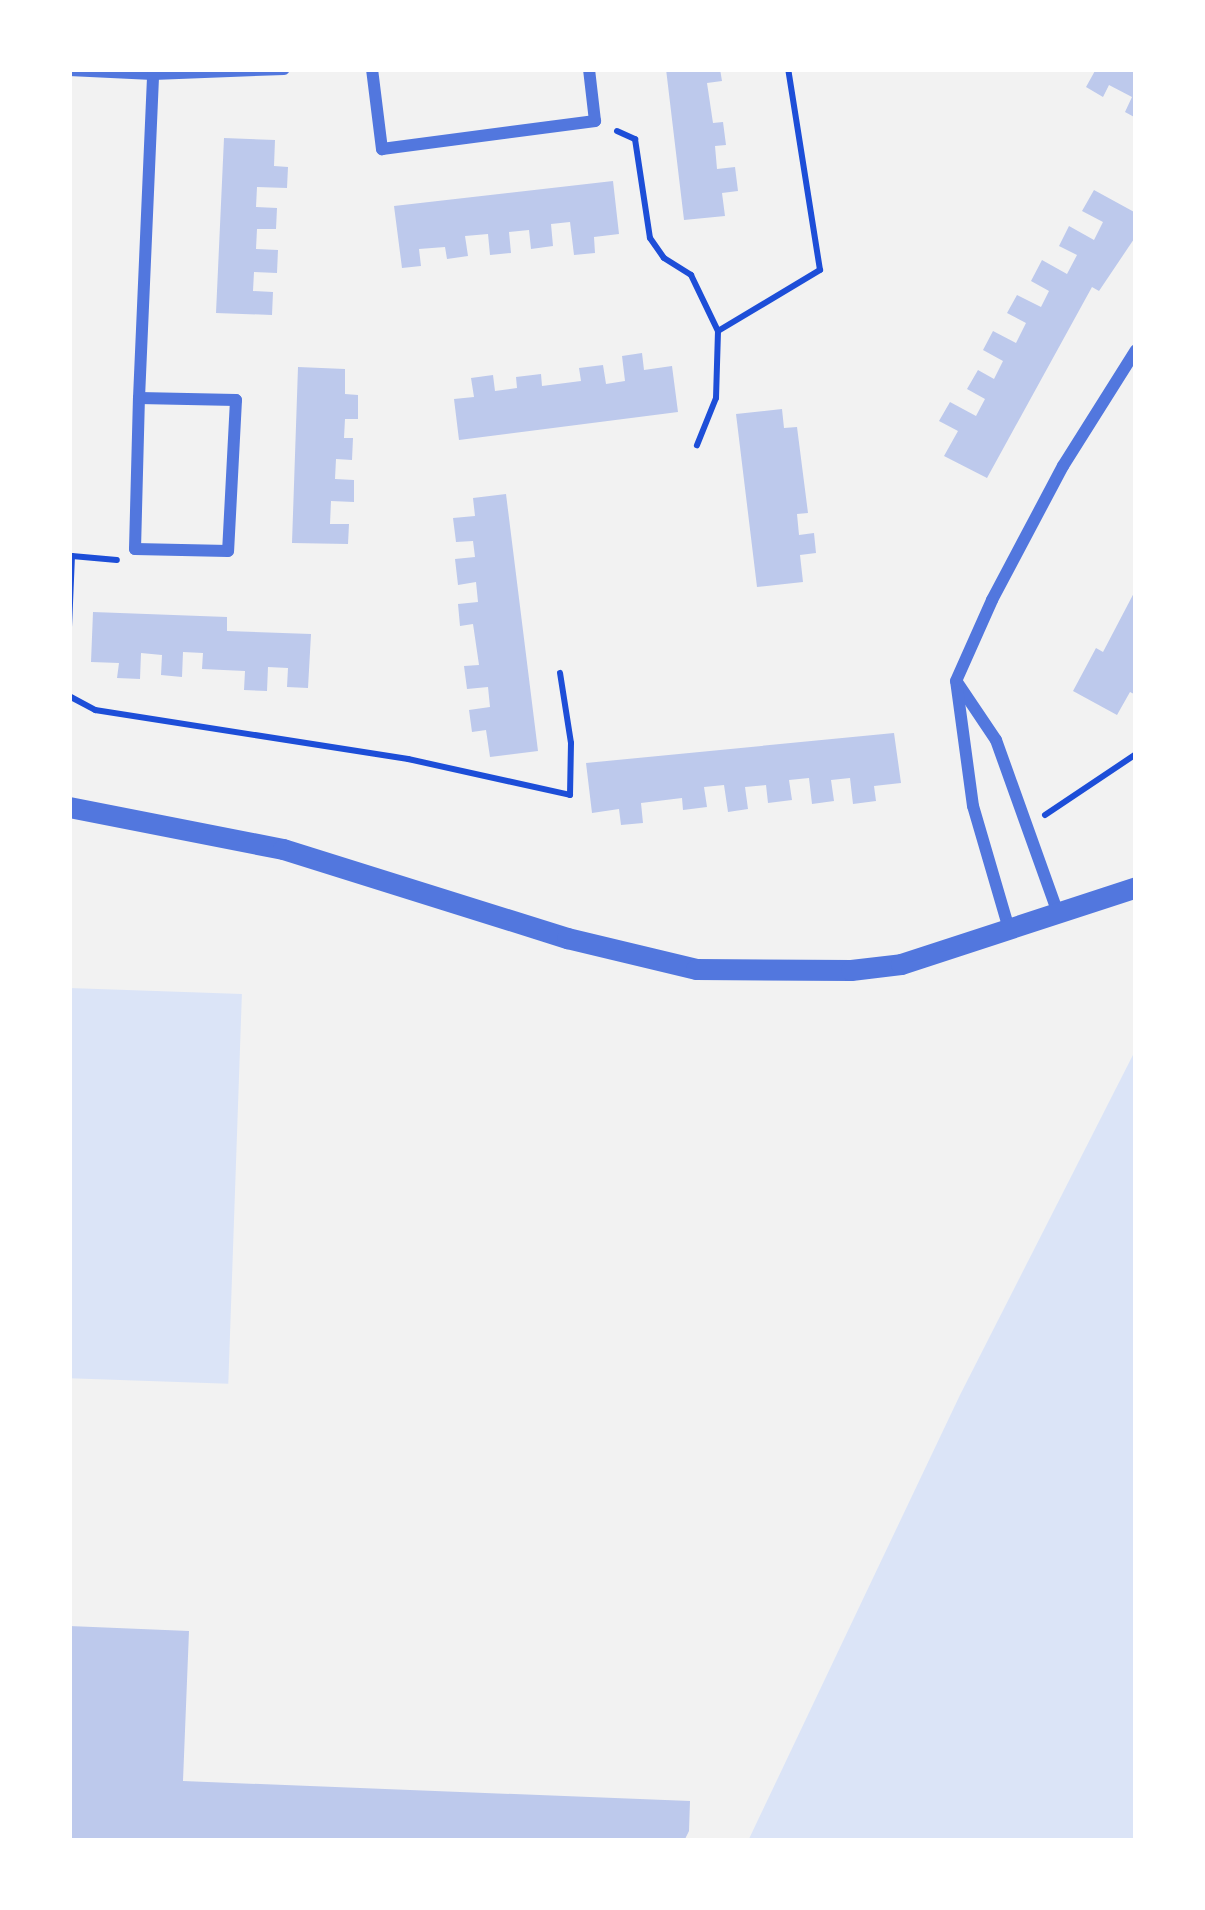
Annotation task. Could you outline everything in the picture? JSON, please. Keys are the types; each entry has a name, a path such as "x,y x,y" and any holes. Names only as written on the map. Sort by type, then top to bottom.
{"street":[{"path":"69,70 153,74 284,69"},
{"path":"372,69 382,148 596,122 589,69"},
{"path":"139,398 236,400 228,551 136,549 139,398 153,74"},
{"path":"1010,929 973,806 956,682 992,600 1063,466 1136,350"},
{"path":"956,682 996,740 1058,914"},
{"path":"69,807 283,849 567,938 696,970 851,970 901,964 1136,887"}],"path":[{"path":"718,331 820,270 788,69"},
{"path":"596,122 635,139 650,238 664,258 691,275 718,331 716,398 697,446"},
{"path":"69,627 72,556 137,562 136,549"},
{"path":"69,696 95,710 408,759 570,795 571,743 560,673"},
{"path":"1043,816 1136,754"}],"shaded area":[{"path":"69,988 242,994 228,1384 69,1378"},
{"path":"1136,1049 1136,1841 748,1841 960,1395"}],"building":[{"path":"666,69 720,69 722,81 707,83 713,123 723,122 726,145 715,146 717,169 735,167 738,191 722,193 725,216 684,220"},
{"path":"1096,69 1136,69 1136,118 1125,112 1132,97 1109,85 1103,97 1086,87"},
{"path":"224,138 275,140 274,166 288,167 287,188 257,187 256,207 277,208 276,229 257,229 256,249 278,250 277,273 254,272 253,291 273,292 272,315 216,313"},
{"path":"613,181 619,234 594,237 595,253 574,255 570,222 551,224 553,246 531,249 529,230 509,232 511,253 490,255 488,234 465,236 468,256 447,259 445,247 419,249 421,266 402,268 394,206"},
{"path":"1094,190 1136,213 1136,236 1099,291 1092,287 987,478 944,456 958,431 939,421 950,402 976,416 985,399 967,389 978,370 994,379 1003,361 983,350 993,331 1016,343 1026,323 1007,313 1017,295 1041,307 1049,291 1031,281 1042,260 1067,274 1077,255 1059,246 1069,226 1094,240 1103,222 1082,211"},
{"path":"642,353 644,370 672,366 678,412 459,440 454,399 474,397 471,378 493,375 495,391 517,388 516,377 541,374 542,386 581,381 579,368 603,365 606,384 625,381 622,356"},
{"path":"298,367 345,369 345,394 358,395 358,419 345,419 344,438 353,438 352,460 336,459 335,479 354,480 354,502 331,501 330,524 349,524 348,544 292,543"},
{"path":"782,409 784,428 797,427 808,513 797,514 799,535 814,533 816,553 800,555 803,582 757,587 736,414"},
{"path":"506,494 538,751 490,757 486,730 472,732 469,710 490,707 488,687 467,689 464,666 479,665 473,624 460,626 458,604 478,602 476,582 458,585 455,559 475,557 473,541 456,542 453,518 475,516 473,498"},
{"path":"1136,589 1136,695 1130,692 1117,715 1073,691 1096,648 1103,652"},
{"path":"93,612 227,617 227,631 311,634 308,688 287,687 288,668 268,667 267,691 244,690 245,671 202,669 203,653 183,652 182,677 161,675 162,655 141,653 140,679 117,678 119,663 91,662"},
{"path":"894,733 901,783 874,786 876,801 853,804 850,778 831,780 834,801 812,804 809,778 789,780 792,800 768,803 766,785 745,787 748,809 728,812 724,785 704,787 707,807 683,810 682,798 641,803 643,823 621,825 619,809 592,813 586,763"},
{"path":"69,1626 189,1631 183,1781 690,1801 689,1831 684,1841 69,1841"}]}
